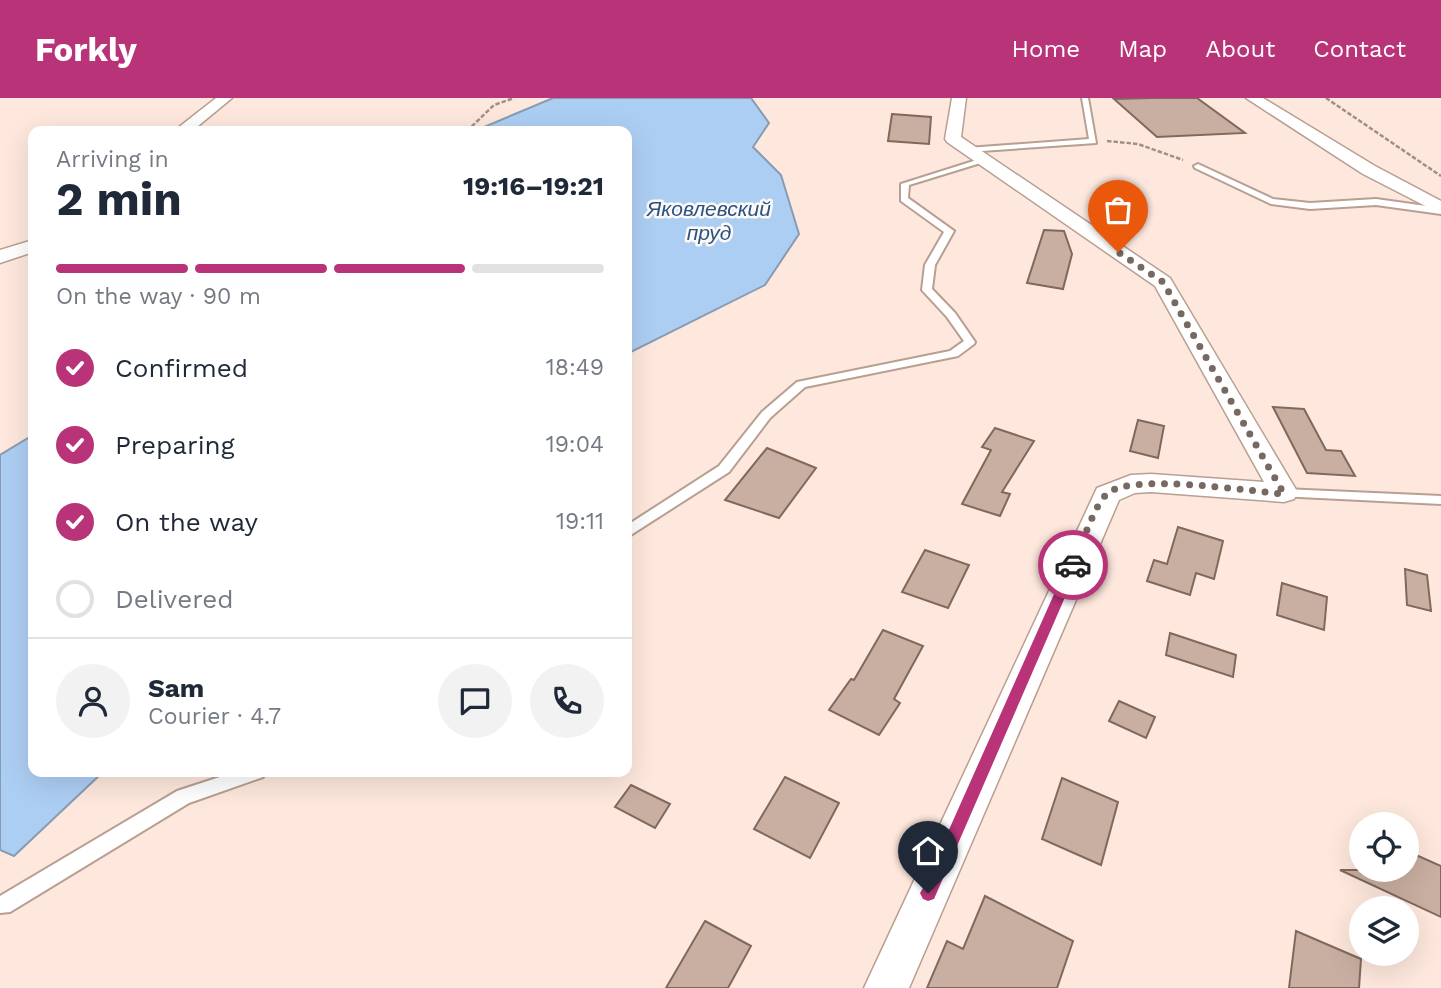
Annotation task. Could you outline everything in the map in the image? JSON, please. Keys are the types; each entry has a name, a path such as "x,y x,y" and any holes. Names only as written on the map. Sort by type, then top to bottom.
{"street":[{"path":"189,126 225,98"},
{"path":"959,98 953,139 1163,282 1284,494"},
{"path":"1254,98 1351,162 1441,209"},
{"path":"3,257 28,248"},
{"path":"3,257 28,268"},
{"path":"886,988 1089,529 1107,494 1131,484 1151,483 1284,494"}],"lane":[{"path":"632,529 724,469 766,415 801,384 954,354 970,342 951,315 927,290 930,265 949,231 904,199 905,184 975,156 1093,141 1085,98"},
{"path":"1198,166 1271,201 1310,206 1376,202 1441,209"},
{"path":"1284,494 1441,500"},
{"path":"4,905 183,797 242,777"}],"path":[{"path":"472,126 494,105 514,98"},
{"path":"1326,98 1441,176"},
{"path":"1093,141 1138,144 1198,166"}],"water":[{"name":"Яковлевский пруд","path":"553,98 751,98 769,123 753,147 781,175 799,234 765,285 632,352 632,126 486,126"},
{"path":"28,438 28,777 98,777 14,856 0,850 0,455"}],"building":[{"path":"1197,98 1245,133 1157,137 1114,99"},
{"path":"892,114 931,117 929,144 888,141"},
{"path":"1044,230 1064,231 1072,254 1063,289 1027,283"},
{"path":"1273,407 1304,409 1326,450 1341,451 1355,476 1307,473"},
{"path":"1138,420 1164,426 1158,458 1130,451"},
{"path":"995,428 1034,441 1002,492 1010,494 1000,516 962,504 991,450 982,447"},
{"path":"767,448 816,468 779,518 725,500"},
{"path":"1178,527 1223,541 1214,579 1196,573 1190,595 1147,581 1154,560 1167,564"},
{"path":"925,550 969,565 948,608 902,592"},
{"path":"1405,569 1427,575 1431,611 1407,605"},
{"path":"1282,583 1327,597 1324,630 1277,615"},
{"path":"883,630 923,646 894,699 900,703 879,735 829,710 851,679 854,680"},
{"path":"1170,633 1236,655 1233,677 1166,655"},
{"path":"1119,701 1155,717 1146,738 1109,721"},
{"path":"785,777 839,803 810,858 754,829"},
{"path":"1062,778 1118,802 1101,865 1042,839"},
{"path":"631,785 670,804 655,828 615,807"},
{"path":"1419,856 1441,866 1441,917 1419,907 1419,896 1396,896 1366,882 1419,882"},
{"path":"985,896 1073,941 1057,988 927,988 947,941 963,949"},
{"path":"705,921 751,946 728,988 666,988"},
{"path":"1296,931 1349,954 1349,966 1361,966 1359,988 1289,988"}],"way so far":[{"path":"1073,565 1107,494 1121,487 1151,483 1284,494 1163,282 1118,252"}],"route":[{"path":"928,893 1073,565"}]}
